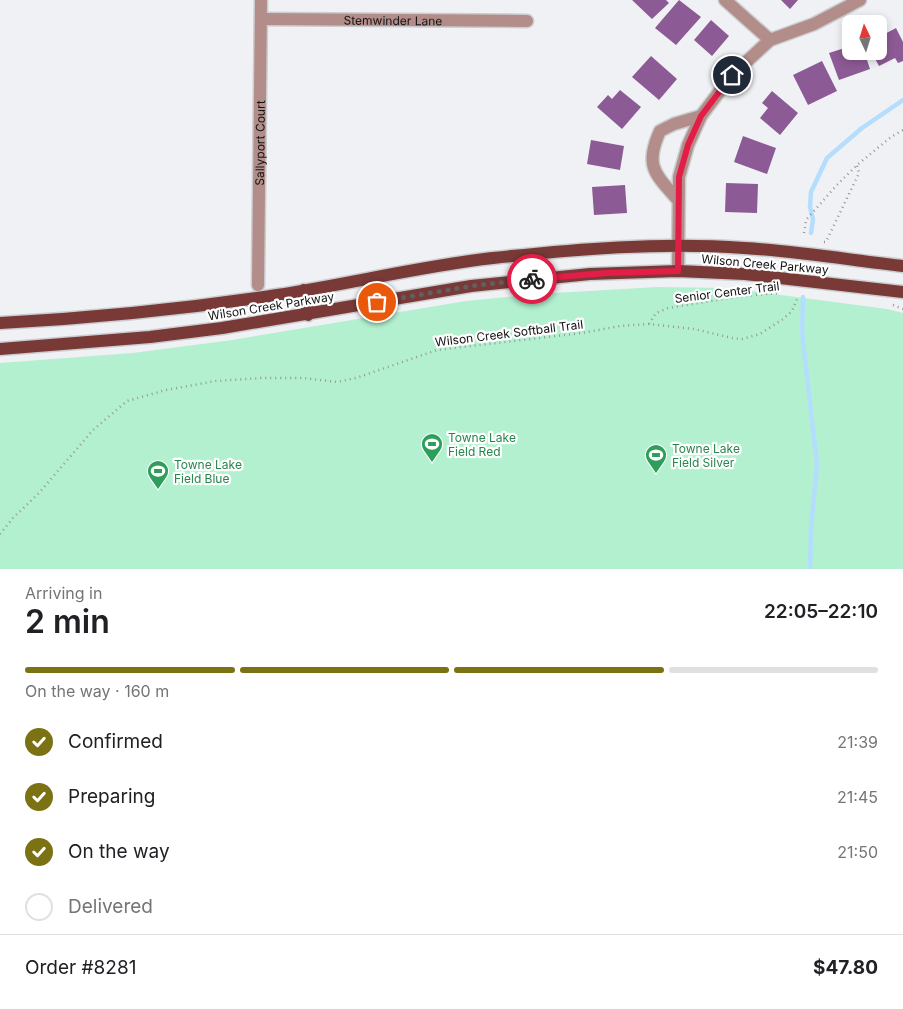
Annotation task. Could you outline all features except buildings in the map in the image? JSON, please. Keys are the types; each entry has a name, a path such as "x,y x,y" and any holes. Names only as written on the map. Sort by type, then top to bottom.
{"main road":[{"name":"Wilson Creek Parkway","path":"0,323 171,310 304,290 491,258 629,248 678,246 742,247 903,266"},
{"name":"Wilson Creek Parkway","path":"0,349 150,337 248,325 411,295 503,282 590,274 678,271 772,277 903,292"},
{"path":"304,290 308,314"}],"street":[{"name":"Sallyport Court","path":"258,285 261,0"},
{"path":"725,0 770,40"},
{"path":"678,271 679,177 688,145 701,116 732,75 770,40 814,24 860,0"},
{"name":"Stemwinder Lane","path":"261,19 527,21"},
{"path":"678,200 658,178 652,164 652,148 660,131 674,124 701,116"}],"path":[{"path":"804,233 806,220 857,166 891,137 903,130"},
{"path":"818,241 826,242 835,226 859,173 857,166"},
{"name":"Senior Center Trail","path":"649,324 656,312 668,308 742,296 783,293"},
{"name":"Wilson Creek Softball Trail","path":"0,534 13,518 39,493 93,430 127,401 166,390 216,381 303,378 337,382 356,378 437,350 582,333 620,326 649,324 694,329 742,339 760,334 776,324 792,311 797,299"},
{"path":"893,305 903,309"}],"green space":[{"path":"657,287 727,288 887,309 903,313 903,569 0,569 0,363 133,353 232,340 466,301 538,294"}],"waterway":[{"path":"811,233 813,219 810,207 811,192 827,158 862,128 903,100"},
{"path":"803,297 802,333 817,464 811,528 810,569"}],"way so far":[{"path":"377,302 471,286 532,279"}],"place":[{"name":"Towne Lake Field Red","path":"432,463"},
{"name":"Towne Lake Field Silver","path":"656,474"},
{"name":"Towne Lake Field Blue","path":"158,490"}],"route":[{"path":"532,279 624,272 678,271 679,177 688,145 701,116 732,75"}]}
